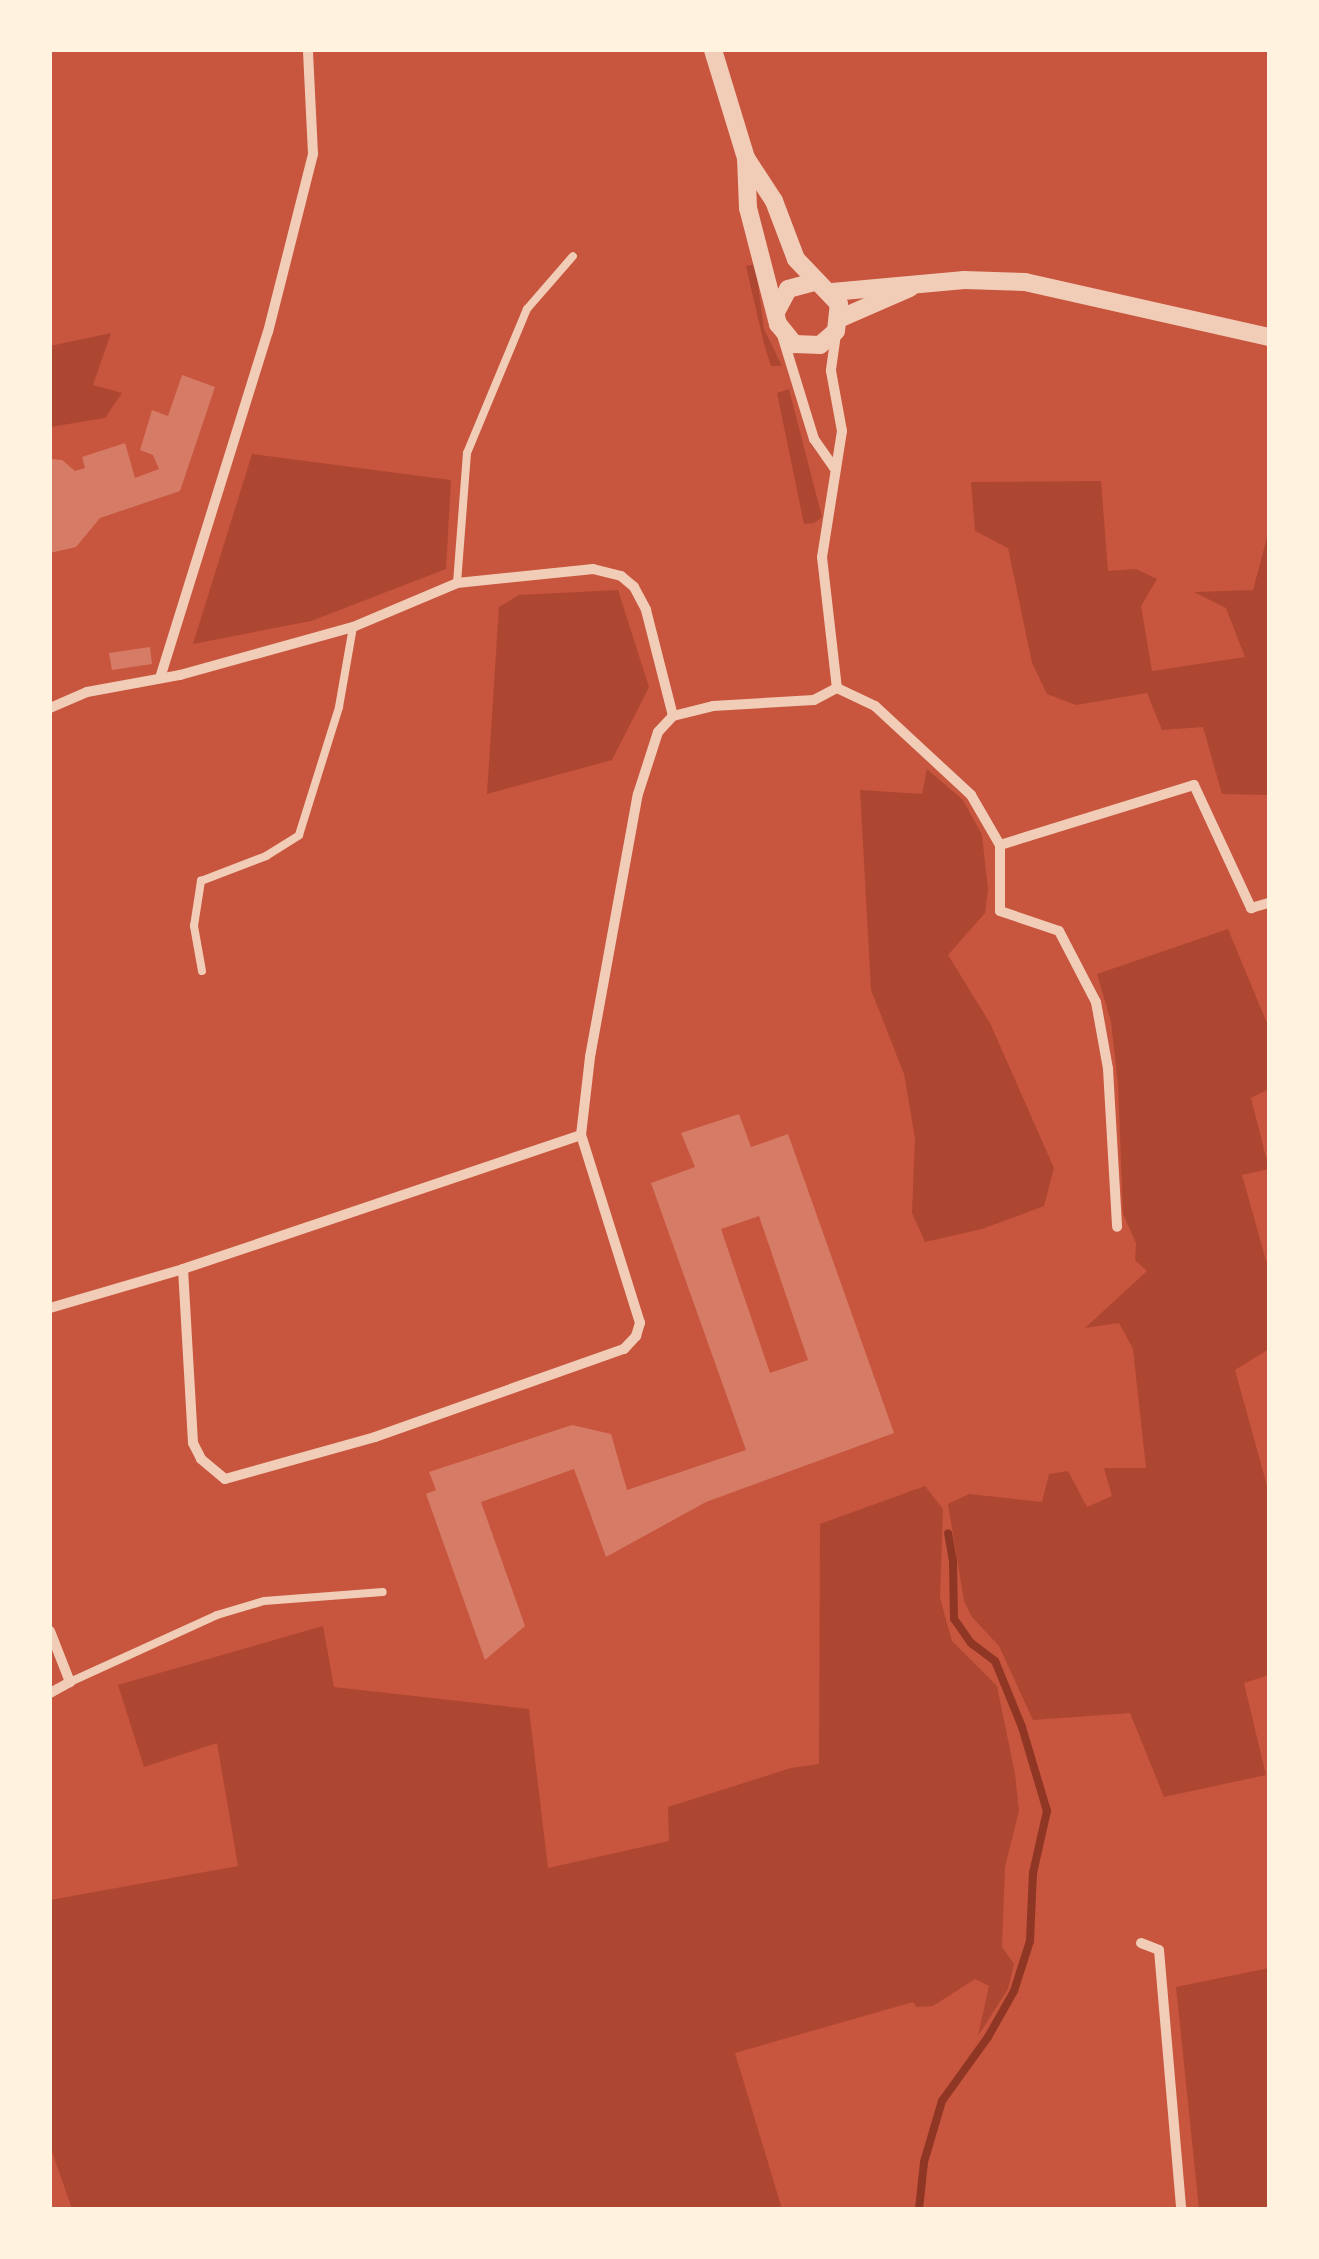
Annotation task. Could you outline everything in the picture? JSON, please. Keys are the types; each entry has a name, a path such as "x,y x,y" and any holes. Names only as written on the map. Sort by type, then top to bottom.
{"street":[{"path":"160,678 268,332 313,154 308,50"},
{"path":"713,50 746,158 748,208 778,324 814,439 834,468 837,482 822,557 837,688"},
{"path":"746,158 774,201 796,258 814,282 832,292 910,288 964,280 1024,282 1269,338"},
{"path":"814,282 788,289 780,299 778,324 794,344 807,347 820,345 838,324 910,288"},
{"path":"832,292 838,324 831,372 842,432 834,468"},
{"path":"50,708 87,692 263,655 353,627 457,583 593,569 622,576 634,587 646,610 673,716"},
{"path":"183,1269 194,1442 212,1470 225,1479 375,1437 624,1348 640,1323 581,1135 590,1056 638,794 658,732 673,716 713,706 814,700 837,688"},
{"path":"837,688 875,706 972,795 1000,845 1000,911 1060,931 1096,1002 1108,1070 1117,1227"},
{"path":"1000,845 1194,785 1251,908 1269,902"},
{"path":"50,1308 183,1269 581,1135"},
{"path":"50,1631 70,1682 50,1693"},
{"path":"1141,1943 1159,1950 1181,2209"}],"lane":[{"path":"457,583 467,453 527,309 572,256"},
{"path":"202,971 194,926 200,881 266,856 299,835 339,706 353,627"},
{"path":"70,1682 233,1610 264,1601 383,1592"}],"shaded area":[{"path":"755,264 764,329 782,366 771,366 764,344 746,266"},
{"path":"111,333 93,385 122,393 105,418 50,427 50,346"},
{"path":"789,389 822,517 814,523 804,524 777,393"},
{"path":"252,454 451,480 446,569 311,621 193,644"},
{"path":"1101,481 1108,571 1136,569 1157,579 1141,606 1152,671 1245,657 1226,608 1194,592 1253,590 1269,530 1269,795 1222,794 1203,727 1162,730 1147,693 1076,705 1047,694 1032,663 1008,548 975,531 971,482"},
{"path":"618,590 649,687 612,760 487,794 499,607 519,595"},
{"path":"927,769 963,800 982,835 988,890 985,913 948,955 990,1023 1054,1168 1044,1206 982,1229 925,1242 912,1213 915,1138 904,1074 871,990 860,790 922,794"},
{"path":"1228,929 1269,1028 1269,1089 1251,1098 1269,1169 1242,1175 1269,1271 1269,1349 1235,1370 1269,1493 1269,1675 1244,1683 1266,1775 1164,1797 1130,1713 1033,1720 999,1646 972,1617 964,1601 948,1504 969,1494 1042,1502 1049,1474 1068,1471 1087,1507 1112,1496 1104,1468 1146,1468 1133,1349 1119,1323 1085,1328 1147,1271 1135,1260 1136,1243 1123,1214 1118,1084 1111,1022 1097,974"},
{"path":"925,1486 943,1509 940,1598 952,1641 997,1686 1015,1774 1019,1811 1005,1867 1002,1947 1014,1964 1008,1989 978,2036 989,1986 975,1979 933,2006 916,2007 913,2002 735,2053 782,2209 72,2209 50,2146 50,1900 238,1866 217,1743 144,1767 118,1685 323,1626 334,1687 529,1709 548,1868 669,1841 668,1807 791,1768 819,1764 820,1524"},
{"path":"1269,1968 1269,2209 1199,2209 1176,1987"}],"building":[{"path":"182,375 215,387 180,491 100,518 76,547 50,553 50,459 62,460 75,471 85,468 82,457 125,443 135,478 159,469 153,455 140,450 152,410 168,416"},
{"path":"150,647 152,664 112,670 109,653"},
{"path":"739,1114 751,1147 788,1134 894,1433 706,1502 606,1557 574,1469 481,1502 525,1626 485,1660 426,1494 436,1490 429,1472 572,1425 611,1434 627,1490 746,1450 651,1183 695,1167 681,1133","holes":["759,1216 808,1360 770,1373 721,1229"]}],"waterway":[{"path":"919,2209 924,2162 942,2101 988,2037 1014,1991 1030,1941 1033,1873 1047,1811 1022,1727 995,1661 971,1643 954,1619 953,1561 948,1533"}]}
